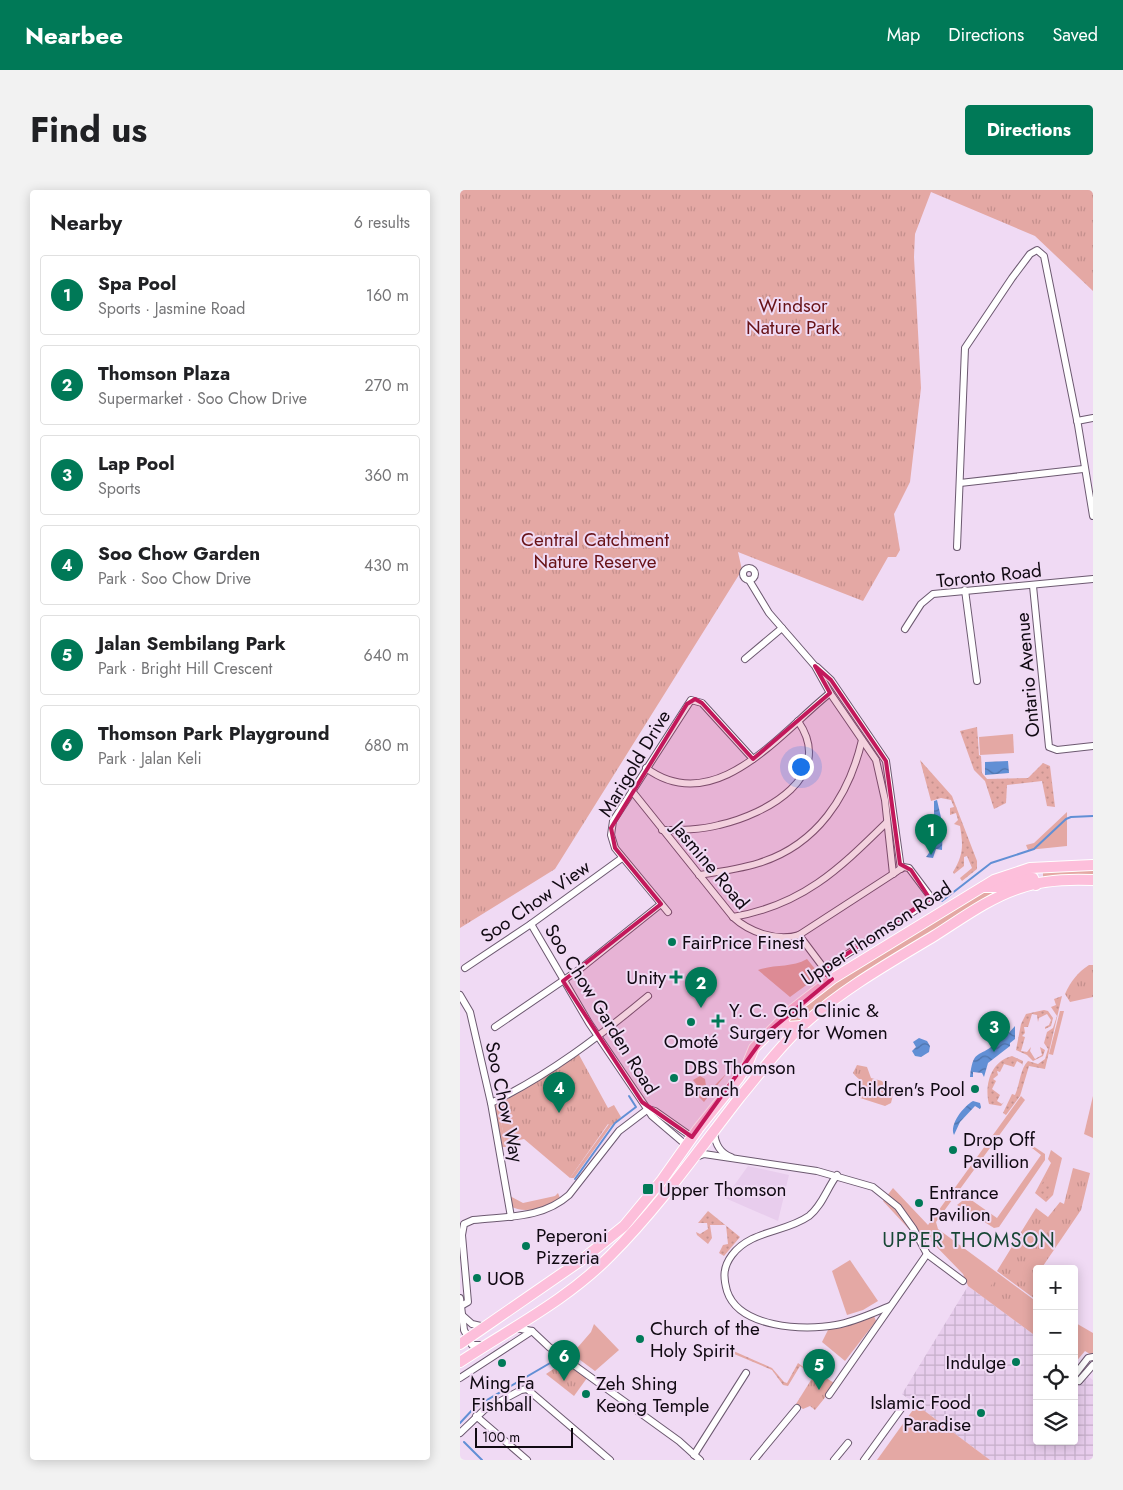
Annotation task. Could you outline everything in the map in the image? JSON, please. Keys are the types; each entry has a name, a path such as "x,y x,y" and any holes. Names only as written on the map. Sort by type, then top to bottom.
{"main road":[{"name":"Upper Thomson Road","path":"464,1341 583,1259 624,1226 652,1193 742,1072 754,1048 785,1016 832,979 982,887 1015,872 1043,866 1093,865"},
{"path":"1040,884 1043,866"},
{"path":"982,887 998,887 1029,878 1033,878 1040,884"},
{"name":"Upper Thomson Road","path":"460,1362 532,1317 591,1274 631,1234 660,1201 695,1158 714,1130 757,1075 802,1026 840,995 975,910 1020,888 1068,880 1093,880"},
{"path":"785,1016 783,1021 788,1028 802,1026"},
{"path":"652,1193 654,1200 660,1201"},
{"path":"624,1226 629,1228 631,1234"}],"street":[{"path":"957,547 965,348 1012,278 1030,254 1037,250 1044,256 1077,421 1093,516"},
{"path":"1077,421 1093,418"},
{"path":"960,483 1084,469"},
{"name":"Toronto Road","path":"906,629 926,598 932,594 1034,586 1093,578"},
{"path":"749,580 764,606 814,666 879,768 893,874"},
{"name":"Ontario Avenue","path":"1034,586 1049,747 1057,750 1093,746"},
{"path":"965,590 977,681"},
{"path":"745,659 782,628"},
{"path":"814,666 831,680 886,761 901,869"},
{"path":"646,768 663,779 704,782 734,772 753,759 830,693"},
{"name":"Marigold Drive","path":"668,912 622,858 612,842 611,828 613,821 687,704 695,699 702,703 753,759"},
{"path":"662,830 689,831 720,825 762,809 780,798 805,774 809,762 810,746 806,733 798,721"},
{"path":"699,875 759,864 776,857 807,838 835,807 851,776 862,740"},
{"name":"Jasmine Road","path":"632,791 733,917 753,931 789,938 799,935"},
{"path":"733,917 765,910 808,890 842,867 887,822"},
{"name":"Soo Chow View","path":"465,968 531,924 622,858"},
{"path":"824,969 930,900 930,896 907,866 799,935 824,969 832,979"},
{"path":"495,1027 563,981 661,904"},
{"name":"Soo Chow Garden Road","path":"531,924 563,981 598,1037 652,1116 689,1142"},
{"name":"Soo Chow Way","path":"460,996 470,1012 491,1103 511,1217"},
{"path":"491,1103 531,1081 598,1037 648,996"},
{"path":"461,1306 468,1302 462,1235 462,1229 467,1221 511,1217 547,1210 558,1204 569,1195 619,1131 648,1108"},
{"path":"714,1130 717,1145 727,1155 735,1158"},
{"path":"695,1158 704,1154 735,1158 837,1175 873,1187 885,1195 913,1228 927,1254 963,1281"},
{"path":"837,1175 810,1216 752,1239 733,1254 725,1268 723,1278 729,1295 740,1310 758,1320 778,1325 811,1327 837,1325 890,1306"},
{"path":"829,1395 927,1254"},
{"path":"460,1298 464,1341 474,1346 485,1345"},
{"path":"463,1316 472,1324 485,1326"},
{"path":"532,1317 530,1326 532,1331 549,1347 679,1441 697,1458 746,1373"},
{"path":"512,1329 520,1328 532,1331"},
{"path":"460,1378 532,1331"},
{"path":"1078,1371 1088,1358 1093,1357"},
{"path":"1079,1381 1093,1364"},
{"path":"460,1433 476,1416 521,1390 528,1389 610,1460"},
{"path":"754,1460 797,1408"},
{"path":"864,1460 901,1409"},
{"path":"476,1416 527,1460"},
{"path":"834,1460 848,1443"}],"highlighted area":[{"path":"815,666 831,680 886,761 900,864 911,870 930,899 821,971 832,979 767,1033 692,1137 642,1102 563,981 661,904 615,848 611,828 687,704 695,699 702,703 753,759 830,693"}],"shaded area":[{"path":"748,1166 789,1175 778,1221 725,1198"},
{"path":"968,1286 1033,1334 1033,1445 1078,1445 1078,1369 1093,1380 1093,1460 990,1460 902,1394"}],"green space":[{"name":"Central Catchment Nature Reserve","path":"460,190 1093,190 1093,291 1035,236 931,192 915,234 914,257 921,388 910,482 894,514 900,550 896,557 888,557 863,601 738,552 742,570 555,869 460,928"},
{"path":"977,727 982,773 987,779 1028,778 1043,763 1050,766 1055,807 1047,806 1042,781 1007,785 1006,803 994,809 985,781 974,770 960,731"},
{"path":"1013,734 1014,753 980,755 979,737"},
{"path":"920,760 952,796 977,861 977,869 962,881 960,878 972,868 967,856 964,857 964,866 954,874 953,872 961,855 962,844 960,826 954,824 958,820 956,813 950,815 950,808 954,807 951,800 941,798 931,801"},
{"path":"1067,812 1067,846 1028,850 1026,845 1034,843"},
{"path":"1030,868 1036,885 975,910 799,1025 791,1022 788,1018 792,1010 969,893"},
{"path":"1093,868 1093,874 1043,877 1043,872"},
{"path":"807,959 820,975 790,997 758,970 795,964"},
{"path":"1089,965 1093,965 1093,997 1070,1002 1065,994 1067,989 1078,974"},
{"path":"1062,996 1045,1069 1029,1066 1020,1096 1006,1115 1003,1113 1012,1094 1015,1095 1025,1064 1028,1061 1038,1064 1045,1059 1048,1049 1044,1043 1047,1032 1053,1028 1057,1016 1051,1007 1056,1005 1054,999"},
{"path":"1044,1010 1048,1011 1053,1018 1051,1026 1045,1029 1051,1020 1047,1014 1039,1018 1038,1022 1037,1015 1032,1014 1028,1027 1024,1027 1025,1033 1022,1036 1025,1037 1021,1051 1027,1052 1031,1047 1030,1051 1035,1059 1042,1055 1040,1047 1045,1050 1043,1056 1033,1061 1027,1055 1016,1050 1021,1024 1026,1014"},
{"path":"1060,1011 1064,1011 1053,1055 1049,1054"},
{"path":"578,1053 498,1105 506,1147 500,1147 491,1104"},
{"path":"578,1053 608,1108 614,1105 621,1117 611,1126 608,1124 570,1178 524,1139 505,1143 498,1105"},
{"path":"1012,1056 1023,1061 1022,1066 1017,1061 1014,1067 1004,1064 1000,1072 997,1071 998,1075 993,1079 996,1081 992,1089 1000,1095 997,1101 1002,1104 1004,1102 1001,1106 989,1104 988,1089 994,1068"},
{"path":"857,1065 867,1067 871,1078 882,1081 884,1084 882,1089 874,1089 860,1080 853,1073"},
{"path":"727,1073 704,1102 692,1090 697,1085 693,1080 700,1076 705,1079 707,1093"},
{"path":"862,1081 894,1091 891,1103 885,1106 857,1097"},
{"path":"1021,1096 1025,1100 936,1222 938,1229 1033,1299 1033,1334 968,1286 963,1274 930,1240 918,1239 883,1201 893,1188 928,1225"},
{"path":"1093,1096 1093,1138 1084,1134"},
{"path":"609,1124 611,1126 574,1178 570,1178"},
{"path":"1033,1146 1045,1154 1045,1160 999,1227 994,1228 957,1205 967,1197 997,1218 1041,1155 1032,1148"},
{"path":"1051,1150 1062,1158 1053,1195 1046,1202 1035,1193 1051,1163 1048,1159"},
{"path":"1073,1168 1090,1173 1081,1210 1044,1265 1033,1265 1033,1298 997,1271 1036,1208 1048,1217 1060,1202 1064,1204"},
{"path":"1046,1177 1052,1191 1046,1200 1037,1192"},
{"path":"558,1193 560,1198 542,1207 529,1210 516,1209 510,1206 508,1195 523,1203 555,1196"},
{"path":"708,1211 725,1225 710,1225 712,1238 708,1244 696,1232 700,1234 708,1229 707,1223 698,1223"},
{"path":"726,1226 740,1237 724,1256 719,1253 723,1245 728,1244"},
{"path":"850,1260 878,1301 863,1310 847,1315 832,1271"},
{"path":"998,1276 1018,1291 1006,1306 987,1291"},
{"path":"874,1316 876,1321 845,1361 822,1342 829,1328"},
{"path":"594,1324 619,1350 595,1371 572,1354 591,1332"},
{"path":"1078,1324 1093,1333 1093,1356 1085,1351 1078,1359"},
{"path":"729,1349 772,1368 787,1383 798,1363 813,1374 800,1366 788,1386 783,1385 772,1370 727,1351"},
{"path":"565,1361 587,1378 574,1396 546,1374"},
{"path":"816,1372 836,1384 815,1410 810,1406 803,1409 796,1404"},
{"path":"918,1406 990,1460 877,1460 915,1407"}],"water":[{"path":"1008,761 1009,773 985,775 985,762"},
{"path":"937,800 943,826 942,850 936,849 933,858 926,857 934,846 934,801"},
{"path":"1015,1026 1015,1039 1010,1043 1010,1046 988,1063 984,1077 982,1073 973,1072 973,1077 970,1077 975,1058 991,1047 992,1043 1007,1035"},
{"path":"919,1038 927,1041 930,1046 929,1052 921,1057 915,1056 912,1051 916,1047 913,1042"},
{"path":"973,1101 980,1103 980,1109 975,1106 960,1122 954,1135 955,1121"}],"waterway":[{"path":"942,901 991,863 1034,849 1066,819 1093,816"},
{"path":"820,982 826,977"},
{"path":"575,1179 615,1123 636,1107 629,1096"},
{"path":"460,1423 475,1407 557,1359"},
{"path":"464,1442 482,1460"}],"place":[{"name":"Spa Pool","path":"931,855"},
{"name":"FairPrice Finest","path":"672,942"},
{"name":"Unity","path":"676,977"},
{"name":"Thomson Plaza","path":"701,1008"},
{"name":"Y. C. Goh Clinic & Surgery for Women","path":"718,1021"},
{"name":"Omoté","path":"691,1022"},
{"name":"Lap Pool","path":"994,1052"},
{"name":"DBS Thomson Branch","path":"674,1078"},
{"name":"Children's Pool","path":"975,1089"},
{"name":"Soo Chow Garden","path":"559,1113"},
{"name":"Drop Off Pavillion","path":"953,1150"},
{"name":"Upper Thomson","path":"648,1189"},
{"name":"Entrance Pavilion","path":"919,1203"},
{"name":"Peperoni Pizzeria","path":"526,1246"},
{"name":"UOB","path":"477,1278"},
{"name":"Church of the Holy Spirit","path":"640,1339"},
{"name":"Indulge","path":"1016,1362"},
{"name":"Ming Fa Fishball","path":"502,1363"},
{"name":"Thomson Park Playground","path":"564,1381"},
{"name":"Jalan Sembilang Park","path":"819,1390"},
{"name":"Zeh Shing Keong Temple","path":"586,1394"},
{"name":"Islamic Food Paradise","path":"981,1413"}],"district":[{"name":"UPPER THOMSON","path":"969,1240"}],"park label":[{"name":"Windsor Nature Park","path":"793,316"}]}
